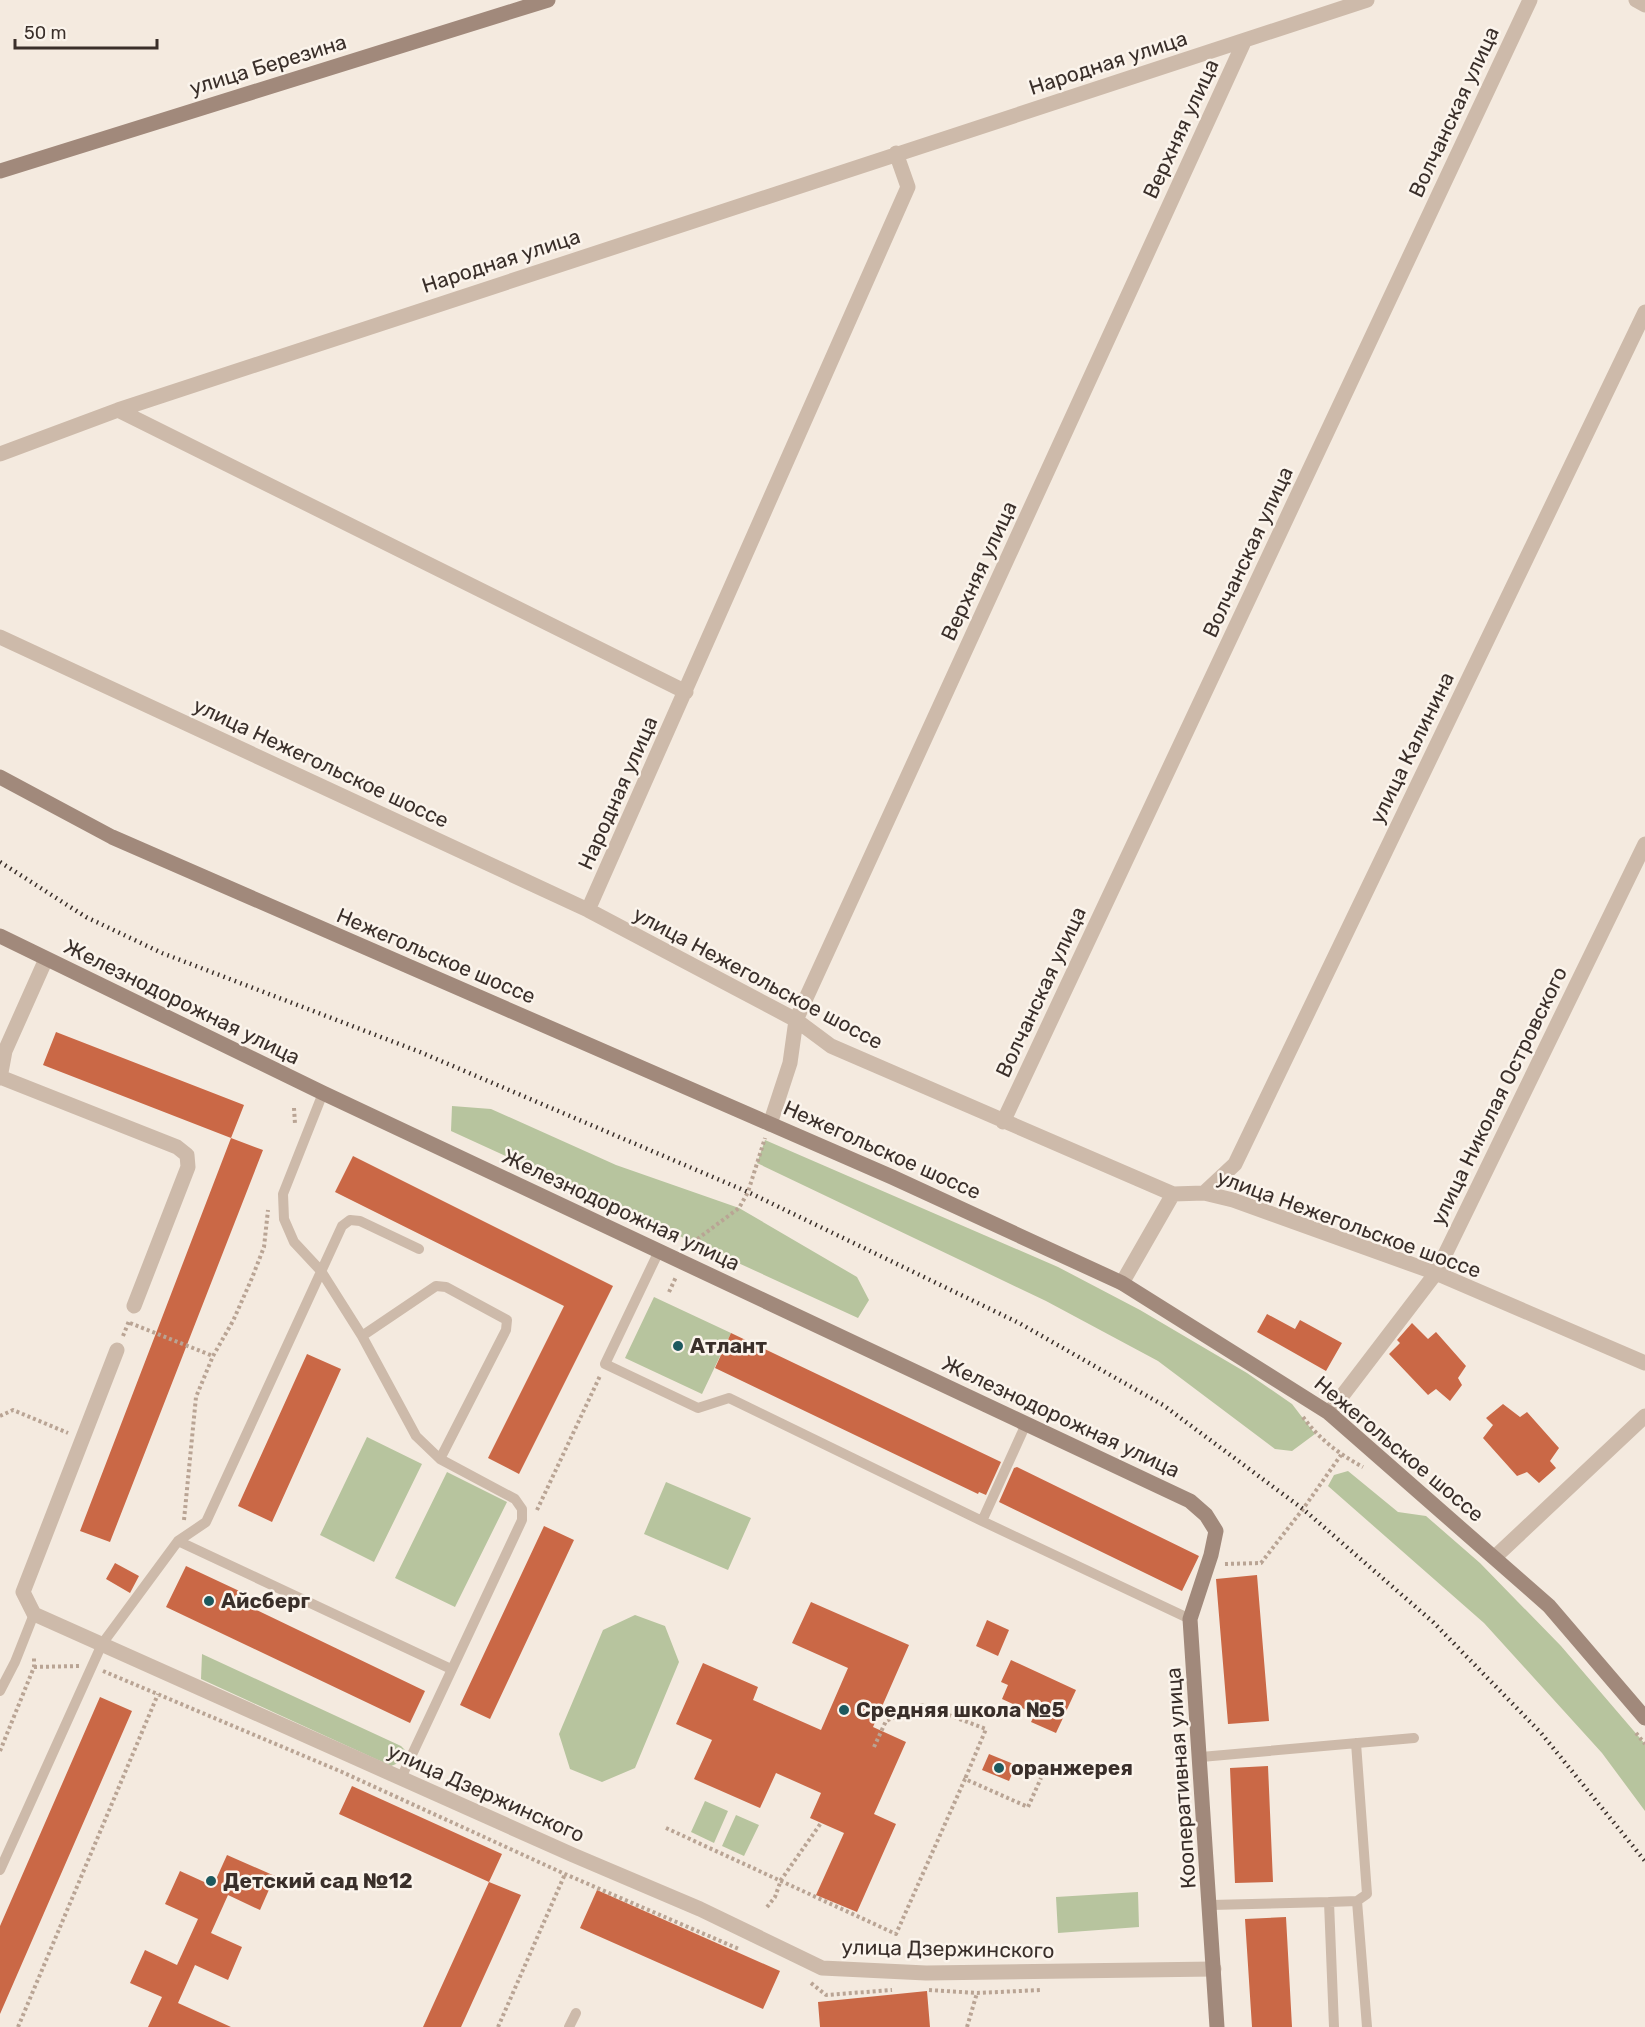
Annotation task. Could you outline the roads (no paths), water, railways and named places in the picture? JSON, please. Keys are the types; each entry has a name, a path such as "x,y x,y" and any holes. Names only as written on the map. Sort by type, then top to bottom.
{"street":[{"name":"улица Березина","path":"0,171 548,0"},
{"name":"Народная улица","path":"0,454 118,410 1367,0"},
{"name":"Волчанская улица","path":"1003,1122 1530,0"},
{"path":"1636,0 1645,5"},
{"name":"Верхняя улица","path":"770,1124 790,1063 796,1020 1244,42"},
{"name":"Народная улица","path":"588,910 908,187 896,153"},
{"name":"улица Калинина","path":"1204,1193 1235,1164 1645,312"},
{"path":"118,410 686,692"},
{"name":"улица Нежегольское шоссе","path":"0,638 588,910 796,1020 831,1046 1003,1122 1173,1194 1204,1193 1233,1200 1436,1273 1645,1363"},
{"name":"Нежегольское шоссе","path":"0,777 112,837 1033,1240 1122,1283 1329,1413 1549,1606 1645,1718"},
{"name":"улица Николая Островского","path":"1329,1413 1436,1273 1645,844"},
{"name":"Железнодорожная улица","path":"0,936 323,1093 1190,1501 1206,1515 1216,1531"},
{"path":"46,959 3,1050 0,1078 177,1147 187,1155 188,1167 134,1306"},
{"path":"1122,1283 1173,1194"},
{"path":"33,1614 23,1592 117,1350"},
{"path":"1495,1557 1645,1416"},
{"name":"Кооперативная улица","path":"1216,1531 1211,1555 1190,1619 1211,1905 1217,2027"},
{"name":"улица Дзержинского","path":"33,1614 573,1856 700,1909 822,1968 926,1973 1214,1970"}],"lane":[{"path":"323,1093 283,1194 284,1219 294,1242 321,1272 362,1335 416,1436 440,1459 515,1499 522,1509 522,1520 400,1778"},
{"path":"0,1870 102,1644 178,1541 206,1522 342,1226 350,1220 360,1221 419,1249"},
{"path":"659,1251 605,1365 698,1408 729,1398 1190,1619"},
{"path":"362,1335 436,1286 446,1287 507,1320 506,1329 440,1459"},
{"path":"982,1521 1026,1424"},
{"path":"178,1541 451,1669"},
{"path":"0,1691 15,1662 33,1614"},
{"path":"1201,1757 1414,1738"},
{"path":"1211,1905 1357,1901 1367,1894 1356,1743"},
{"path":"1357,1901 1367,2027"},
{"path":"1329,1902 1335,2027"},
{"path":"569,2027 576,2013"}],"railway":[{"path":"0,862 86,917 162,953 420,1052 748,1192 1019,1323 1163,1405 1303,1509 1433,1622 1541,1733 1645,1861"}],"place":[{"name":"Атлант","path":"678,1346"},
{"name":"Айсберг","path":"209,1601"},
{"name":"Средняя школа №5","path":"844,1710"},
{"name":"оранжерея","path":"999,1768"},
{"name":"Детский сад №12","path":"211,1881"}]}
